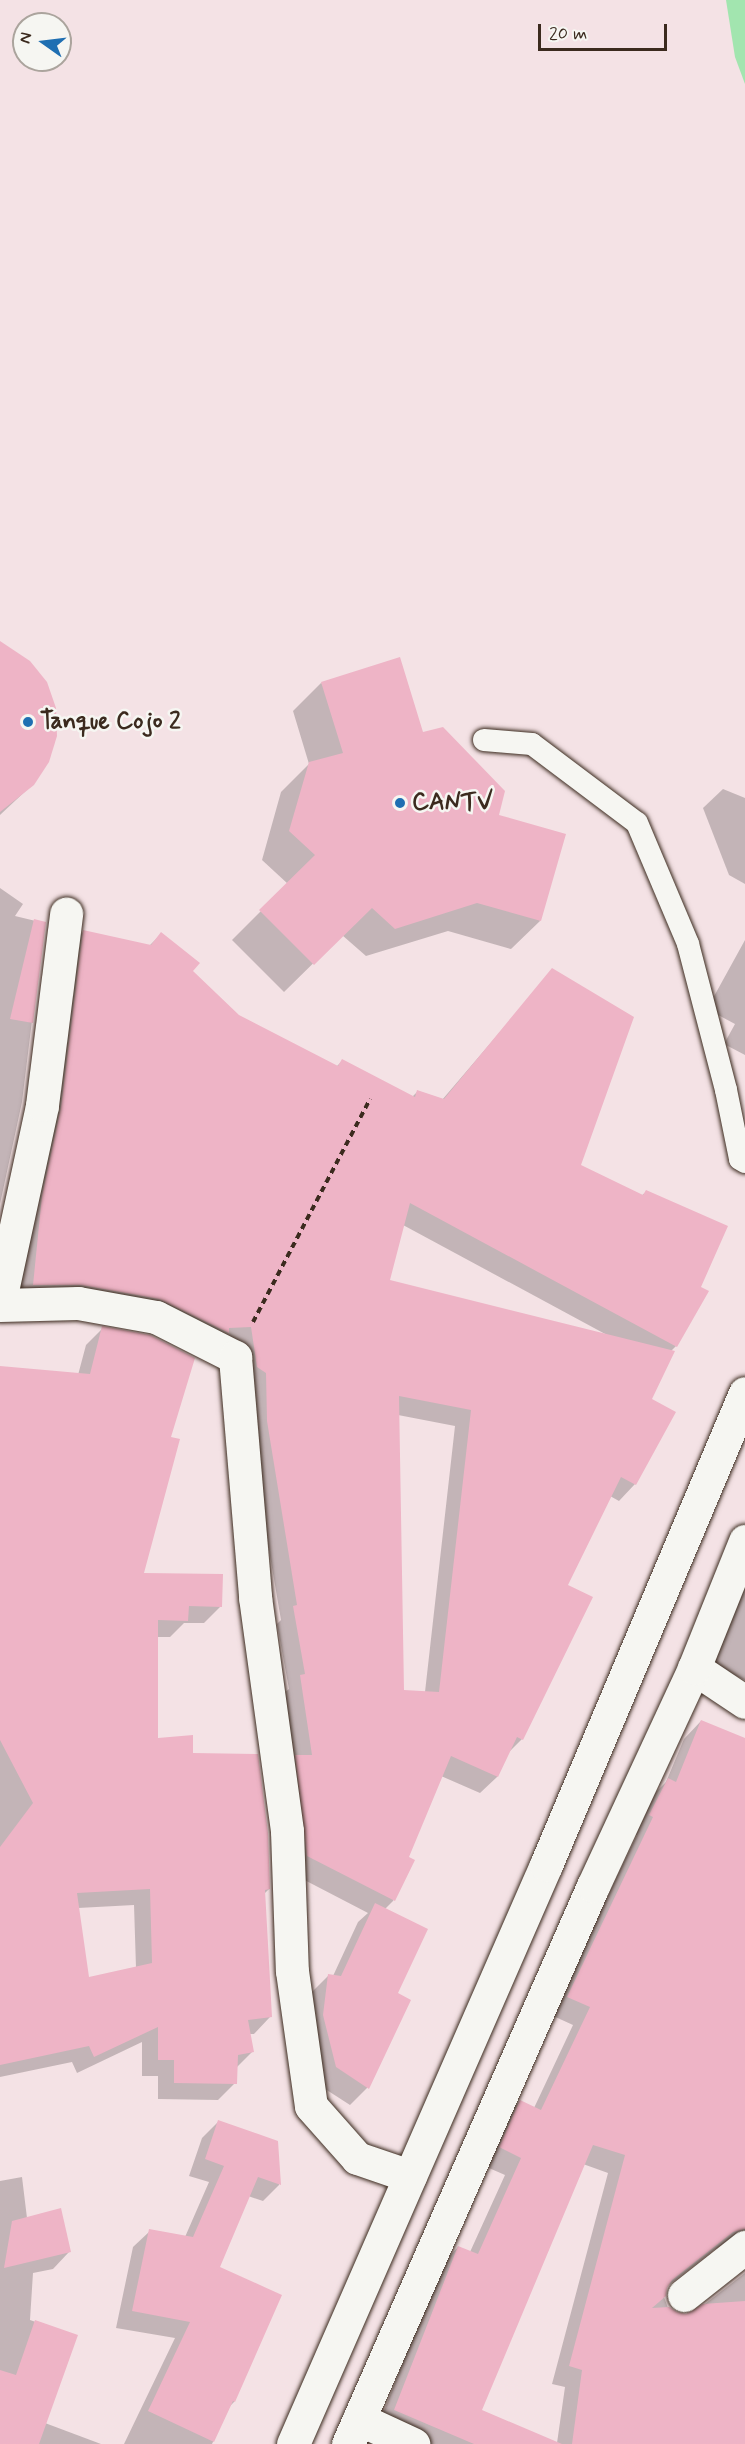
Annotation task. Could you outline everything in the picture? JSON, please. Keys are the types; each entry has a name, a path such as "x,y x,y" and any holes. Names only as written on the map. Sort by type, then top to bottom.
{"street":[{"path":"0,1300 42,1105 66,914"},
{"path":"0,1305 78,1303 156,1317 235,1357 255,1597 287,1831 292,1971 311,2106 357,2158 410,2176"},
{"path":"293,2444 546,1865 745,1393"},
{"path":"413,2444 353,2432 593,1886 694,1668 745,1541"},
{"path":"694,1668 745,1702"},
{"path":"684,2295 745,2247"}],"lane":[{"path":"484,740 532,744 637,823 688,944 726,1090 740,1160 745,1162"}],"path":[{"path":"235,1357 370,1099"}],"green space":[{"path":"726,0 745,0 745,84 735,57"}],"building":[{"name":"Tanque Cojo 2","path":"0,641 30,661 47,682 56,708 57,736 49,762 34,785 0,812"},
{"name":"CANTV","path":"400,657 423,732 443,727 505,791 499,815 566,834 541,921 477,903 395,929 372,908 314,965 259,910 315,855 289,831 309,762 343,753 321,682"},
{"path":"34,919 46,922 33,1023 10,1019"},
{"path":"83,930 151,945 161,932 200,963 193,971 239,1015 338,1066 342,1059 415,1097 417,1090 444,1099 552,968 634,1017 581,1165 643,1195 646,1190 728,1226 701,1287 709,1291 677,1347 410,1203 390,1280 675,1351 652,1399 676,1412 636,1485 621,1477 568,1585 593,1597 523,1740 517,1737 498,1777 451,1756 409,1857 415,1860 395,1901 307,1856 295,1755 312,1755 300,1675 305,1674 293,1606 297,1605 267,1421 266,1373 257,1367 251,1327 229,1328 229,1333 159,1299 81,1285 33,1285 42,1196 61,1107","holes":["399,1396 471,1410 439,1692 404,1690"]},
{"path":"102,1326 150,1335 195,1358 171,1437 180,1439 144,1573 223,1574 222,1607 189,1606 188,1621 158,1620 158,1738 193,1735 193,1753 258,1754 268,1833 270,1889 265,1890 272,2017 248,2020 254,2052 238,2055 237,2084 174,2083 174,2060 158,2060 158,2027 94,2057 89,2046 0,2065 0,1847 33,1803 0,1740 0,1366 90,1374","holes":["150,1889 152,1963 89,1977 77,1893"]},
{"path":"701,1720 745,1738 745,2229 733,2232 672,2280 667,2288 666,2296 652,2308 669,2307 686,2314 703,2304 745,2301 745,2444 572,2444 582,2370 569,2366 625,2155 593,2145 482,2410 562,2444 474,2444 394,2410 458,2246 478,2254 521,2158 499,2147 520,2100 541,2110 590,2007 567,1997 653,1817 649,1815 668,1778 676,1782"},
{"path":"375,1903 428,1929 398,1993 411,2000 369,2089 336,2067 323,2015 328,1974 341,1976"},
{"path":"218,2120 278,2141 281,2185 258,2177 220,2267 282,2295 235,2402 233,2401 214,2442 148,2411 190,2322 132,2311 149,2229 193,2237 224,2166 205,2159"},
{"path":"61,2208 71,2252 4,2268 12,2221"},
{"path":"35,2320 78,2335 39,2444 0,2444 0,2370 16,2375"}],"place":[{"name":"Tanque Cojo 2","path":"28,722"},
{"name":"CANTV","path":"400,803"}]}
